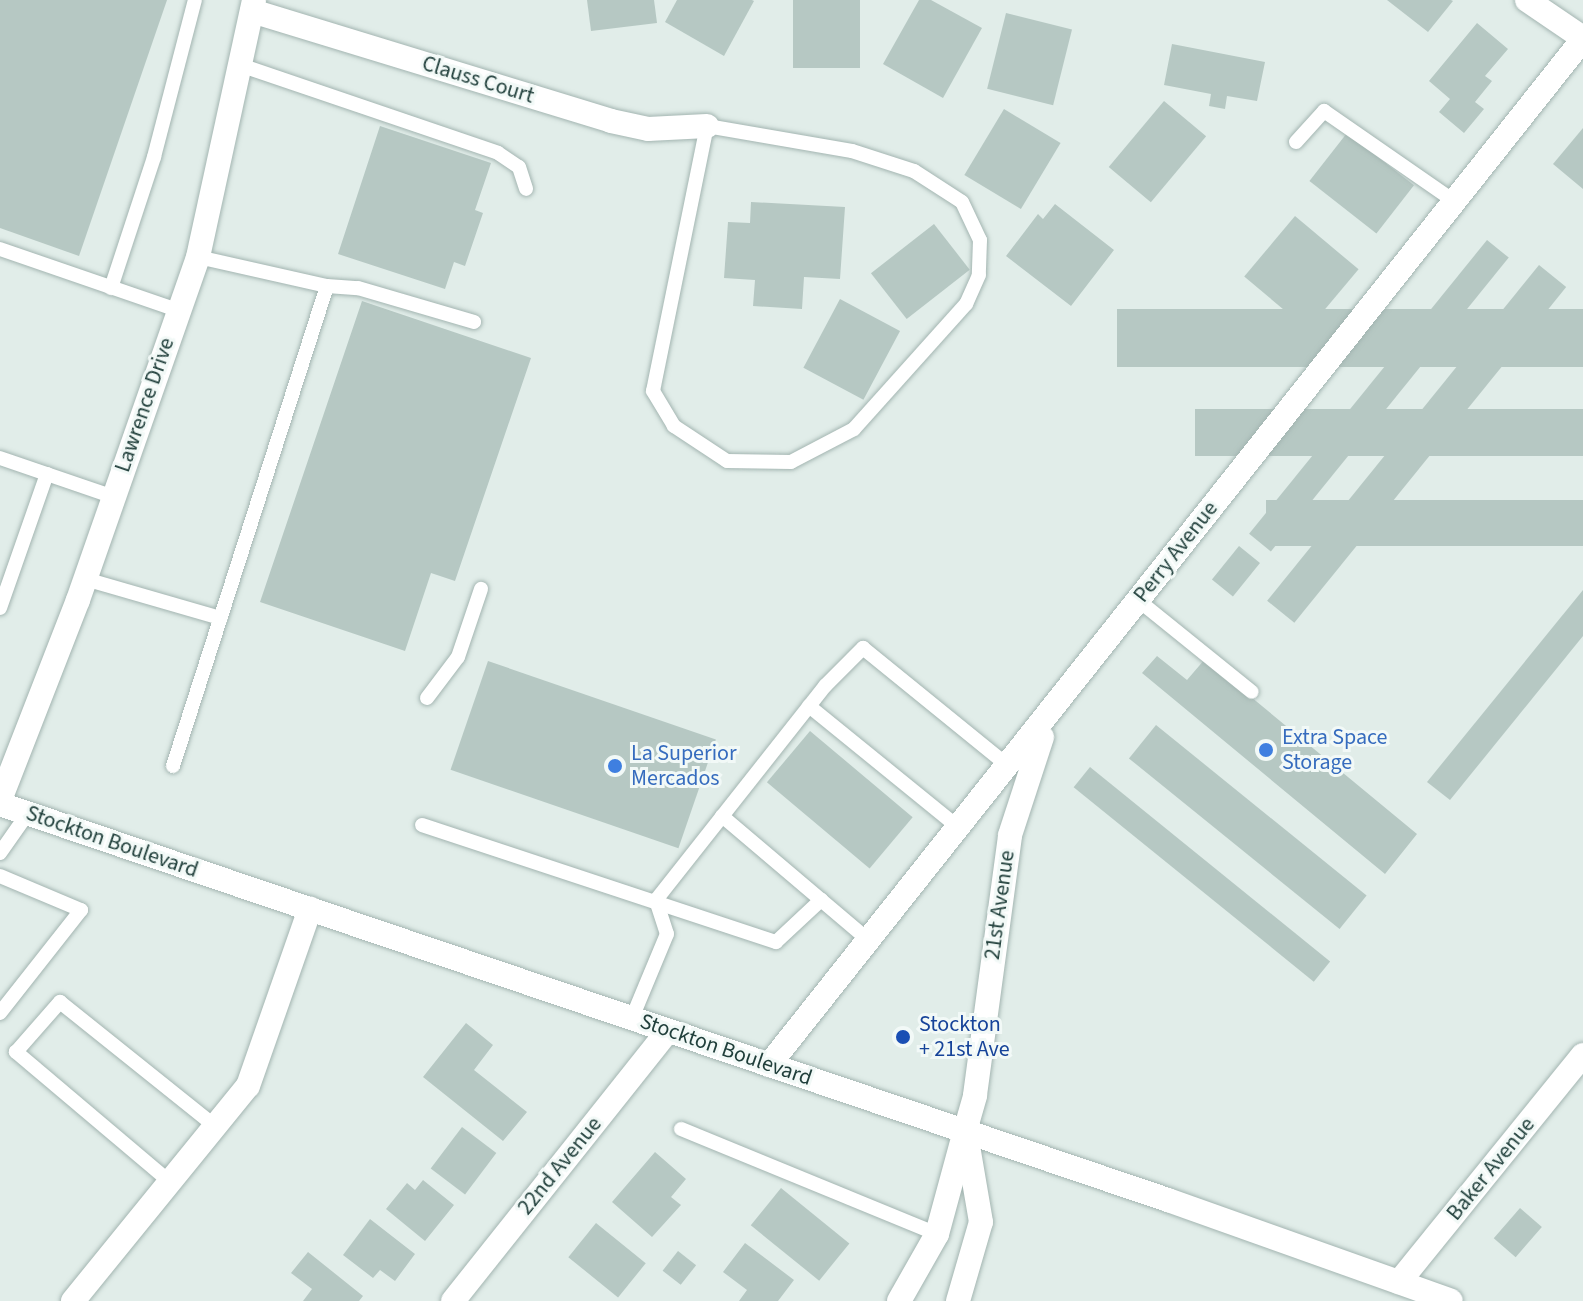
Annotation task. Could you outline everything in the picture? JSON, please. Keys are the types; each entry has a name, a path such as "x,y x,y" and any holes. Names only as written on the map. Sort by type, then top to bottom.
{"street":[{"path":"1527,0 1583,39"},
{"name":"Lawrence Drive","path":"0,802 85,579 198,257 243,66 253,6"},
{"name":"Clauss Court","path":"253,6 611,121 648,129 707,126"},
{"name":"Perry Avenue","path":"769,1065 1583,39"},
{"name":"21st Avenue","path":"899,1301 937,1234 965,1131 1010,835 1031,758 1067,689"},
{"name":"Stockton Boulevard","path":"0,802 965,1131 1399,1282 1436,1299"},
{"path":"73,1301 248,1086 261,1057 310,909"},
{"name":"22nd Avenue","path":"453,1301 668,1031"},
{"name":"Baker Avenue","path":"1399,1282 1583,1055"},
{"name":"21st Avenue","path":"958,1301 981,1222 965,1131"}],"lane":[{"path":"111,288 154,157 195,0"},
{"path":"243,66 498,153 519,167 526,189"},
{"path":"1296,142 1324,111 1454,201"},
{"path":"707,126 852,151 914,171 962,202 980,240 979,275 966,304 854,429 791,462 727,461 674,426 653,391 707,126"},
{"path":"0,249 177,310"},
{"path":"198,257 327,286 358,288 474,322"},
{"path":"173,766 327,286"},
{"path":"0,458 114,497"},
{"path":"0,608 47,474"},
{"path":"85,579 220,618"},
{"path":"427,698 458,657 481,589"},
{"path":"1138,600 1252,692"},
{"path":"656,900 809,706 863,648 1007,765"},
{"path":"809,706 958,827"},
{"path":"0,853 28,813"},
{"path":"722,816 868,940"},
{"path":"422,825 776,942 821,900"},
{"path":"0,876 81,910 0,1013"},
{"path":"632,1018 667,934 656,900"},
{"path":"170,1182 16,1052 60,1002 215,1126"},
{"path":"681,1129 937,1234"}],"building":[{"path":"0,0 167,0 79,256 0,228"},
{"path":"587,0 654,0 657,23 591,31"},
{"path":"677,0 754,1 724,56 665,22"},
{"path":"793,0 860,0 860,68 793,68"},
{"path":"919,0 931,0 982,28 943,98 883,64"},
{"path":"1387,0 1451,0 1453,1 1428,32"},
{"path":"1006,13 1072,29 1053,105 987,89"},
{"path":"1477,23 1508,49 1485,76 1492,81 1475,102 1484,109 1464,133 1439,112 1450,99 1429,81"},
{"path":"1172,44 1265,62 1257,101 1227,96 1225,109 1209,106 1211,94 1164,85"},
{"path":"1164,101 1206,136 1151,202 1109,167"},
{"path":"1004,109 1061,143 1021,209 964,175"},
{"path":"380,126 491,163 475,210 483,213 465,266 454,262 445,289 338,254"},
{"path":"1583,128 1583,189 1553,164"},
{"path":"1347,133 1414,185 1376,233 1309,181"},
{"path":"751,202 845,207 840,279 804,277 802,309 753,306 755,280 724,278 728,222 750,223"},
{"path":"1055,204 1114,250 1071,306 1006,256 1038,214 1043,219"},
{"path":"1295,216 1359,269 1308,330 1244,277"},
{"path":"934,224 970,270 907,319 871,273"},
{"path":"1487,240 1509,258 1271,551 1249,534"},
{"path":"1539,265 1566,287 1294,623 1267,601"},
{"path":"840,299 900,331 863,400 803,368"},
{"path":"362,301 531,358 455,581 431,573 405,651 260,602"},
{"path":"1117,309 1583,309 1583,367 1117,367"},
{"path":"1195,409 1583,409 1583,456 1195,456"},
{"path":"1266,500 1583,500 1583,546 1266,546"},
{"path":"1239,546 1260,563 1233,596 1212,579"},
{"path":"1583,590 1583,636 1450,800 1427,782"},
{"path":"1157,656 1187,680 1205,659 1417,834 1385,874 1142,673"},
{"path":"488,661 716,739 678,848 451,770"},
{"path":"1156,725 1367,896 1340,929 1129,758"},
{"path":"810,731 913,817 870,868 767,782"},
{"path":"1090,767 1330,961 1314,982 1074,787"},
{"path":"466,1023 493,1045 474,1070 527,1112 503,1141 423,1077"},
{"path":"462,1127 496,1153 465,1194 431,1169"},
{"path":"655,1152 686,1179 671,1197 681,1205 652,1237 612,1202"},
{"path":"423,1180 454,1205 425,1241 386,1209 407,1183 415,1190"},
{"path":"781,1188 849,1243 819,1281 751,1225"},
{"path":"1520,1208 1542,1227 1516,1257 1494,1238"},
{"path":"370,1219 415,1254 395,1281 380,1270 373,1278 343,1255"},
{"path":"596,1223 646,1263 618,1297 568,1257"},
{"path":"745,1243 794,1280 778,1301 739,1301 747,1290 723,1272"},
{"path":"678,1251 696,1265 681,1285 663,1271"},
{"path":"308,1252 363,1296 359,1301 303,1301 312,1289 291,1273"}],"place":[{"name":"Extra Space Storage","path":"1266,750"},
{"name":"La Superior Mercados","path":"615,766"},
{"name":"Stockton + 21st Ave","path":"903,1037"}]}
